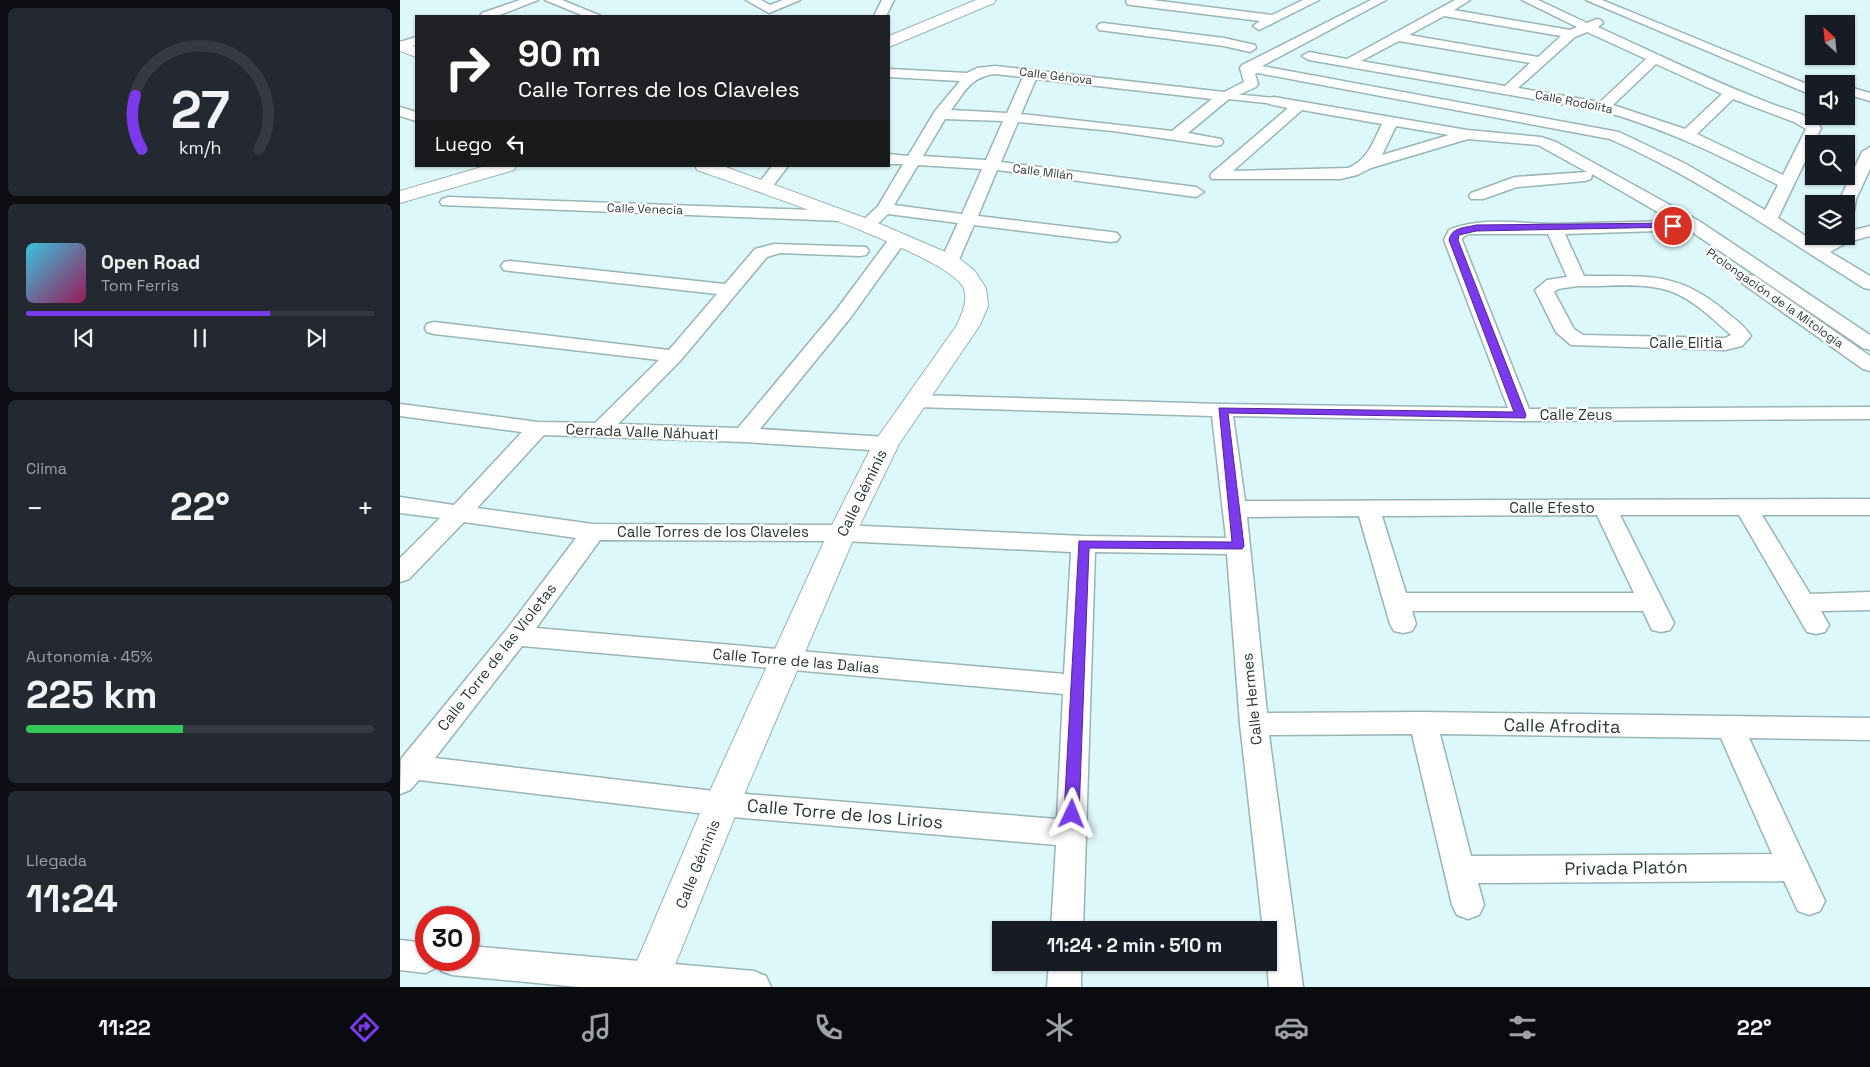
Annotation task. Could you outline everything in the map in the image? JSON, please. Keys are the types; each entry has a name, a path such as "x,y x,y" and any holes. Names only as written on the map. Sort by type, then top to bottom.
{"street":[{"path":"489,15 532,0"},
{"path":"551,0 591,15"},
{"path":"752,0 765,13 794,0"},
{"path":"793,15 802,4 802,0"},
{"path":"880,15 888,0"},
{"path":"890,42 958,15 989,0"},
{"path":"1224,42 1313,0"},
{"path":"1380,0 1247,68 1253,71 1594,130 1630,142 1701,179 1870,284"},
{"path":"1253,71 1391,0"},
{"path":"1350,62 1464,0"},
{"path":"1528,0 1731,93 1814,128 1768,221"},
{"path":"1592,0 1625,8 1650,11 1805,75"},
{"path":"1131,1 1273,19"},
{"path":"1572,19 1625,8 1759,71 1805,89"},
{"path":"1508,90 1571,34 1625,8"},
{"path":"1443,12 1571,34"},
{"path":"890,52 949,24 958,15"},
{"path":"1103,27 1224,42 1250,48"},
{"path":"1399,37 1540,61"},
{"name":"Calle Rodolita","path":"1309,56 1603,107 1642,117 1689,134 1786,183"},
{"path":"1603,107 1654,58"},
{"path":"1759,71 1773,63"},
{"name":"Calle Génova","path":"890,73 970,77 984,70 1032,73 1224,96"},
{"path":"1176,135 1224,96 1235,93 1251,84 1253,71"},
{"path":"949,262 1032,73"},
{"path":"866,225 884,209 911,160 940,114 970,77"},
{"path":"1689,134 1731,93"},
{"path":"1855,93 1870,97"},
{"path":"1224,96 1274,101 1467,134 1532,140 1527,128 1517,117"},
{"path":"1298,106 1218,176 1340,174 1358,171 1369,164 1467,134"},
{"path":"1855,106 1870,110"},
{"path":"400,111 415,118"},
{"path":"940,114 1013,116 1176,135 1216,142"},
{"path":"400,125 415,119"},
{"path":"1369,164 1391,122"},
{"name":"Prolongación de la Mitología","path":"1532,140 1585,176 1673,226 1870,365"},
{"name":"Prolongación de la Mitología","path":"1532,140 1541,141 1568,153 1692,224 1870,344"},
{"path":"1850,195 1870,152"},
{"name":"Calle Milán","path":"890,159 991,165 1196,192"},
{"path":"400,185 464,167"},
{"path":"400,197 504,167"},
{"name":"Calle Géminis","path":"648,982 722,804 842,533 886,444 918,401 968,325 977,306 975,288 966,275 949,262 866,225 707,167"},
{"path":"763,188 779,167"},
{"path":"1477,196 1515,182 1585,176"},
{"name":"Calle Venecia","path":"448,202 841,216"},
{"path":"884,209 968,218 1111,238"},
{"path":"1521,415 1453,240 1455,234 1466,229 1554,229 1692,224"},
{"path":"1554,229 1578,281"},
{"path":"1855,234 1870,231"},
{"path":"744,435 844,313 898,239"},
{"path":"1817,252 1829,245"},
{"path":"599,431 674,356 761,253 780,248 860,251"},
{"path":"510,266 730,290"},
{"name":"Calle Elitia","path":"1578,281 1644,283 1677,288 1692,296 1739,332 1741,336 1736,342 1725,344 1578,341 1566,332 1544,290 1553,284 1578,281"},
{"path":"434,328 674,356"},
{"name":"Calle Zeus","path":"918,401 1222,410 1521,415 1870,413"},
{"name":"Cerrada Valle Náhuatl","path":"400,410 538,428 744,435 886,444"},
{"name":"Calle Hermes","path":"1222,410 1235,509 1254,724 1286,987"},
{"path":"400,573 459,514 538,428"},
{"name":"Calle Torres de los Claveles","path":"400,505 593,532 842,533 1083,544 1238,546"},
{"name":"Calle Efesto","path":"1235,509 1747,509 1870,507"},
{"path":"1368,508 1400,613 1655,612 1605,508"},
{"path":"1747,509 1816,625"},
{"name":"Calle Torre de las Violetas","path":"406,774 516,636 593,532"},
{"path":"1067,921 1083,544"},
{"path":"1803,603 1870,601"},
{"name":"Calle Torre de las Dalias","path":"516,636 1077,685"},
{"name":"Calle Afrodita","path":"1254,724 1870,729"},
{"path":"1423,724 1468,904"},
{"path":"1730,728 1809,901"},
{"name":"Calle Torre de los Lirios","path":"406,774 722,804 1071,832"},
{"name":"Privada Platón","path":"1459,870 1793,867"},
{"path":"400,955 415,957"},
{"path":"480,963 648,982 754,987"},
{"path":"1064,987 1065,971"}],"route":[{"path":"1072,814 1083,544 1238,546 1222,410 1521,415 1453,240 1455,234 1460,231 1476,228 1554,229 1673,226"}]}
